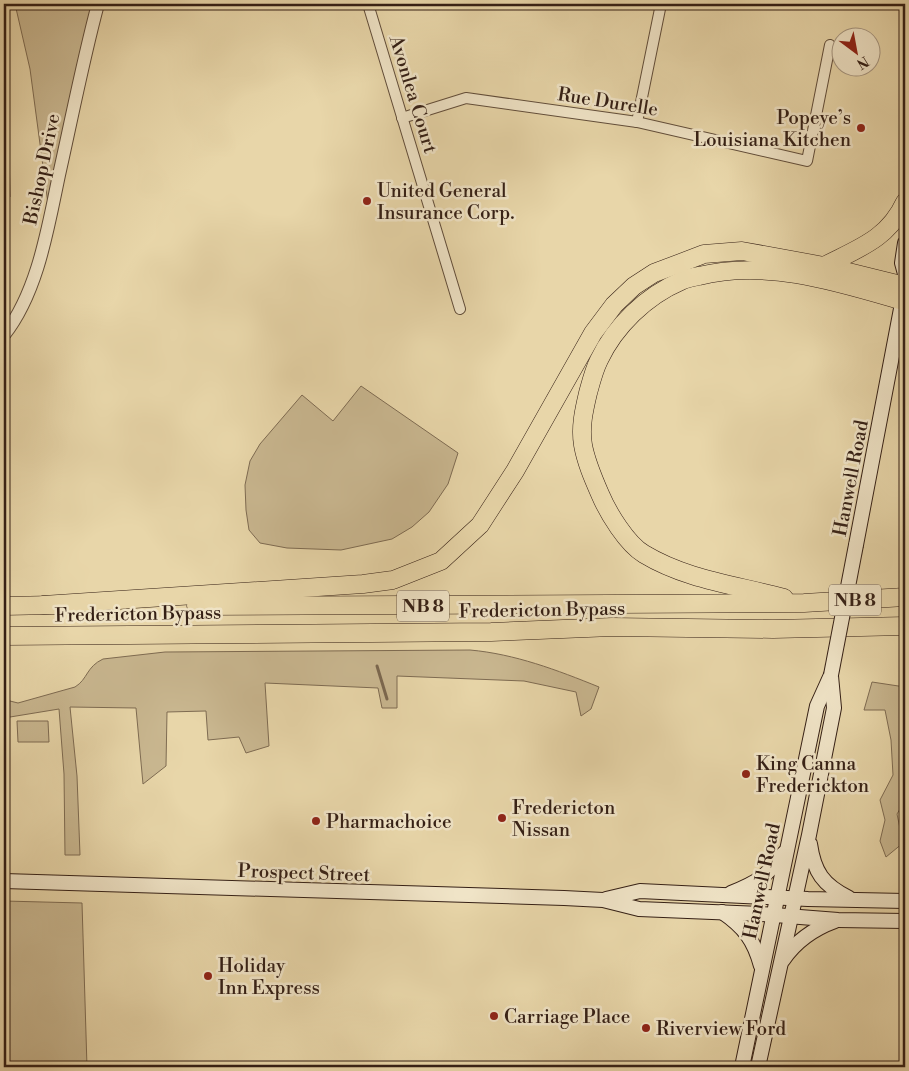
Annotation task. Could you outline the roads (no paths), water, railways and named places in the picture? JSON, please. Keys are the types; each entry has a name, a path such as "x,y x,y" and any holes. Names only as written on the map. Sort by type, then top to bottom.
{"highway":[{"path":"824,266 856,250 886,231 896,220 905,202"},
{"path":"43,605 363,584 393,580 433,564 480,525 515,470 593,333 614,305 634,286 654,273 704,254 742,251 824,266 904,291"},
{"path":"804,603 759,591 704,580 671,568 642,554 623,533 607,510 589,468 583,443 582,414 598,361 615,332 632,313 656,295 682,280 711,273 743,269 772,271 904,291"},
{"name":"NB 8","path":"804,603 905,597"},
{"name":"Fredericton Bypass","path":"4,606 804,603"},
{"name":"NB 8","path":"872,627 905,626"},
{"name":"Fredericton Bypass","path":"4,636 491,632 612,627 773,629 872,627"},
{"path":"872,627 905,633"}],"main road":[{"path":"905,243 902,263 905,274"},
{"name":"Hanwell Road","path":"742,1067 817,706 831,675 904,291"},
{"name":"Hanwell Road","path":"758,1067 809,835 834,708 831,675"},
{"path":"809,835 812,860 822,879 834,890 852,900"},
{"path":"727,895 762,879 772,870 788,848"},
{"name":"Prospect Street","path":"4,881 603,900 639,909 722,912 838,920 905,920"},
{"name":"Prospect Street","path":"603,900 640,891 777,898 905,901"},
{"path":"722,912 736,922 749,936 756,948 762,969"},
{"path":"780,964 791,949 805,936 820,926 838,920"}],"street":[{"name":"Bishop Drive","path":"4,335 22,306 43,251 88,41 98,4"},
{"name":"Avonlea Court","path":"368,4 460,309"},
{"path":"637,122 661,4"},
{"name":"Rue Durelle","path":"402,118 466,98 637,122 807,161 830,45"}],"waterway":[{"path":"377,666 387,699"}],"place":[{"name":"Popeye’s Louisiana Kitchen","path":"861,128"},
{"name":"United General Insurance Corp.","path":"367,201"},
{"name":"King Canna Frederickton","path":"746,774"},
{"name":"Fredericton Nissan","path":"502,818"},
{"name":"Pharmachoice","path":"316,821"},
{"name":"Holiday Inn Express","path":"208,976"},
{"name":"Carriage Place","path":"494,1016"},
{"name":"Riverview Ford","path":"646,1028"}]}
